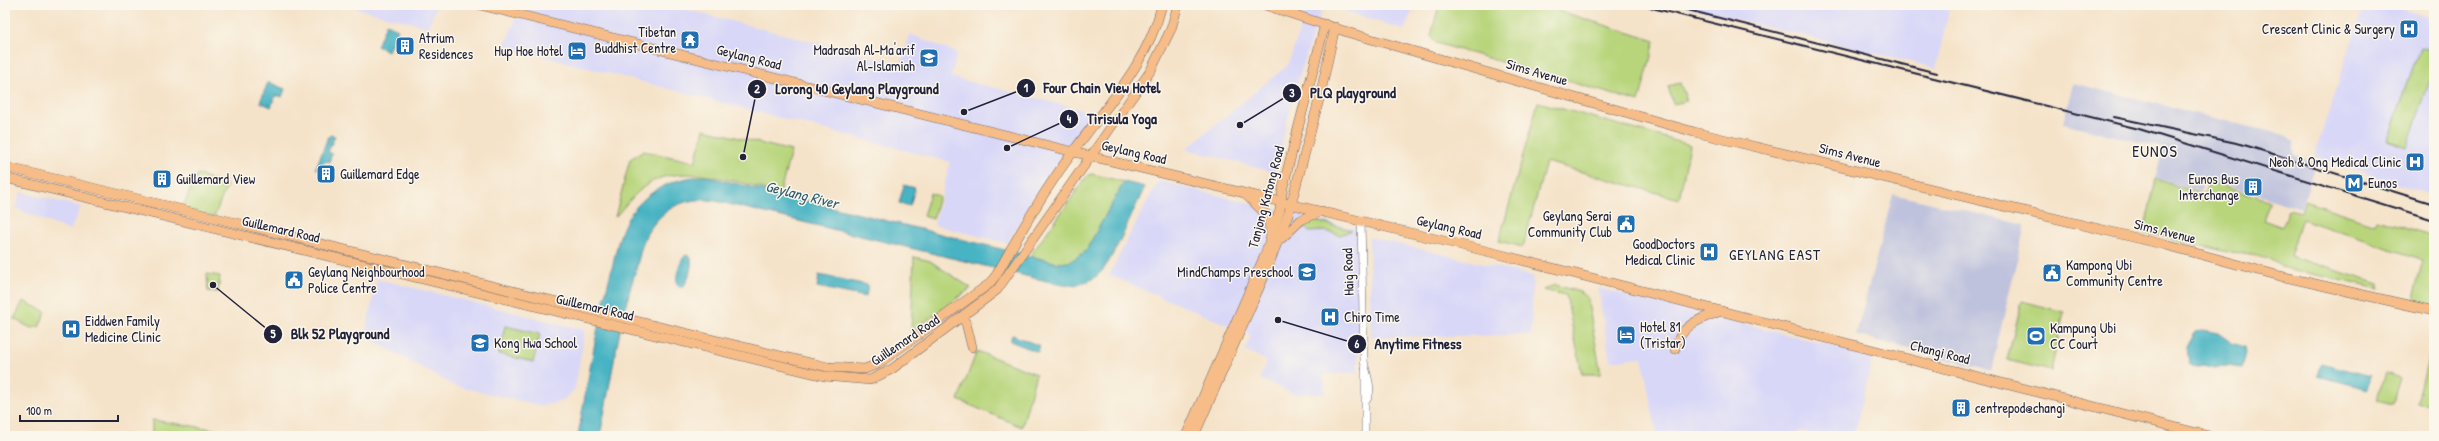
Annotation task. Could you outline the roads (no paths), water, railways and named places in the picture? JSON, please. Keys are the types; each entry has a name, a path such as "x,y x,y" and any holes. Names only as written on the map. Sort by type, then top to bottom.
{"main road":[{"name":"Geylang Road","path":"480,5 1665,296"},
{"name":"Guillemard Road","path":"5,178 384,268 590,320 625,324 828,367 865,369 889,357 989,284 1074,151 1137,68 1158,22 1162,5"},
{"name":"Guillemard Road","path":"5,167 371,254 592,311 625,324 824,376 870,380 892,370 997,290 1151,70 1171,29 1178,5"},
{"name":"Sims Avenue","path":"1265,5 1335,28 1694,132 2166,245 2280,276 2434,311"},
{"name":"Tanjong Katong Road","path":"1186,436 1242,308 1275,240 1281,201 1325,24"},
{"name":"Tanjong Katong Road","path":"1194,436 1291,203 1320,96 1335,28"},
{"path":"1242,192 1269,217 1275,240 1301,220 1322,211"},
{"name":"Changi Road","path":"1665,296 2209,436"},
{"path":"1676,349 1678,339 1686,327 1721,311"},
{"path":"962,318 966,323 972,347"}],"street":[{"name":"Haig Road","path":"1361,221 1365,371 1363,379 1366,401 1365,436"}],"water":[{"path":"386,24 398,29 388,51 377,46"},
{"path":"268,82 285,89 282,97 276,95 271,107 260,102"},
{"path":"331,135 335,136 328,152 332,154 329,162 325,161 321,171 316,168 328,137"},
{"name":"Geylang River","path":"705,176 1058,263 1069,262 1085,252 1124,182 1145,187 1117,246 1105,267 1100,273 1088,281 1068,285 716,201 696,200 678,204 663,214 656,221 647,233 643,243 620,331 600,436 578,436 603,306 621,232 630,215 637,206 653,192 673,182"},
{"path":"904,185 915,188 910,206 899,203"},
{"path":"686,255 691,257 691,268 685,284 683,287 679,287 677,284 678,271"},
{"path":"819,275 868,285 866,297 817,287"},
{"path":"2202,330 2218,333 2232,343 2245,347 2246,353 2242,368 2226,366 2215,369 2204,366 2197,367 2189,364 2187,347 2196,331"},
{"path":"1012,335 1040,346 1038,352 1010,341"},
{"path":"2321,363 2371,376 2368,389 2318,376"}],"railway":[{"path":"1640,5 2139,129 2434,220"},
{"path":"1668,5 1937,73"},
{"path":"2114,117 2241,144 2434,204"}],"place":[{"name":"Crescent Clinic & Surgery","path":"2409,29"},
{"name":"Tibetan Buddhist Centre","path":"690,40"},
{"name":"Atrium Residences","path":"405,46"},
{"name":"Hup Hoe Hotel","path":"577,51"},
{"name":"Madrasah Al-Ma'arif Al-Islamiah","path":"929,58"},
{"name":"Four Chain View Hotel","path":"964,112"},
{"name":"PLQ playground","path":"1240,125"},
{"name":"Tirisula Yoga","path":"1007,148"},
{"name":"Lorong 40 Geylang Playground","path":"743,157"},
{"name":"Neoh & Ong Medical Clinic","path":"2415,162"},
{"name":"Guillemard Edge","path":"326,174"},
{"name":"Guillemard View","path":"162,179"},
{"name":"Eunos","path":"2354,183"},
{"name":"Eunos Bus Interchange","path":"2253,187"},
{"name":"Geylang Serai Community Club","path":"1626,224"},
{"name":"GoodDoctors Medical Clinic","path":"1709,252"},
{"name":"MindChamps Preschool","path":"1307,272"},
{"name":"Kampong Ubi Community Centre","path":"2052,273"},
{"name":"Geylang Neighbourhood Police Centre","path":"294,280"},
{"name":"Blk 52 Playground","path":"213,285"},
{"name":"Chiro Time","path":"1330,317"},
{"name":"Anytime Fitness","path":"1278,320"},
{"name":"Eiddwen Family Medicine Clinic","path":"71,329"},
{"name":"Hotel 81 (Tristar)","path":"1626,335"},
{"name":"Kampung Ubi CC Court","path":"2036,336"},
{"name":"Kong Hwa School","path":"480,343"},
{"name":"centrepod@changi","path":"1961,408"}],"district":[{"name":"EUNOS","path":"2155,151"},
{"name":"GEYLANG EAST","path":"1775,255"}]}
